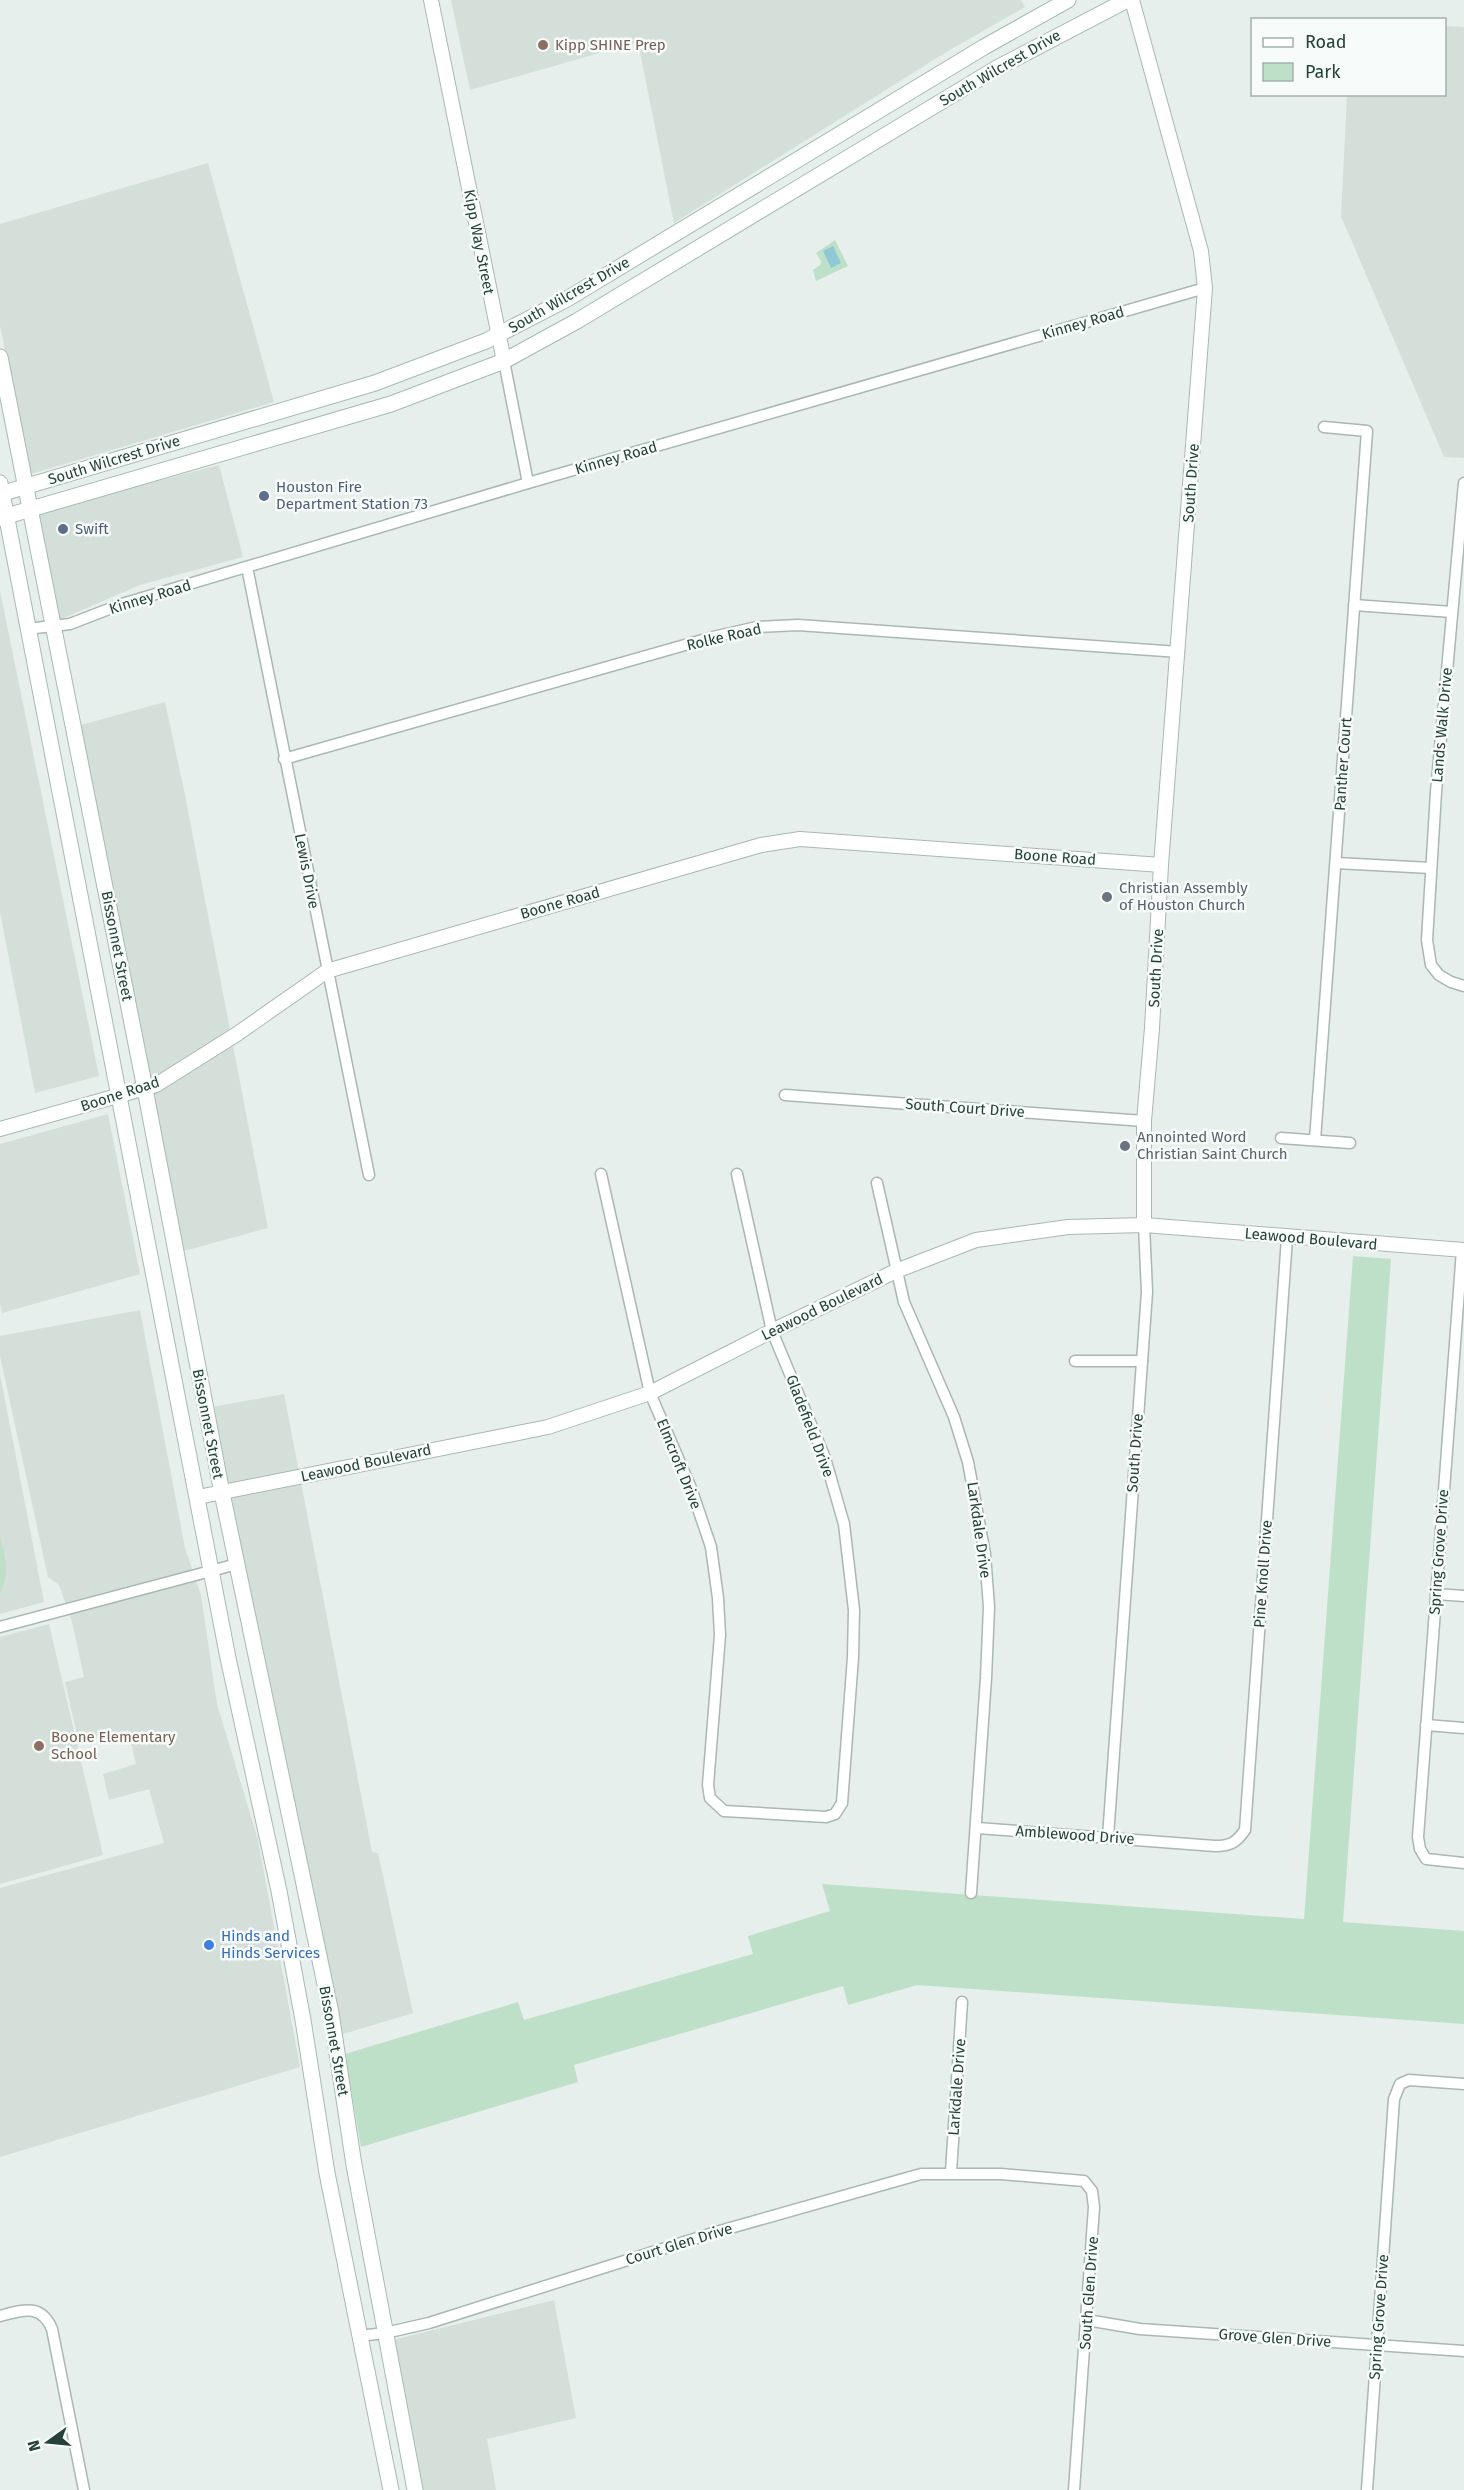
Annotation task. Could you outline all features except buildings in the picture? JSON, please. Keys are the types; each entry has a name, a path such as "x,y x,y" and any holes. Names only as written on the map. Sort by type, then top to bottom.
{"main road":[{"name":"South Wilcrest Drive","path":"1,490 25,487 397,376 498,335 567,299 984,47 1068,0"},
{"name":"South Wilcrest Drive","path":"3,517 391,404 504,361 577,321 997,68 1127,0"},
{"path":"984,47 997,68"},
{"path":"865,119 879,139"},
{"path":"745,191 758,211"},
{"name":"Bissonnet Street","path":"0,357 222,1492 331,2013 354,2165 415,2490"},
{"path":"237,424 248,447"},
{"name":"Bissonnet Street","path":"1,490 3,517 49,740 248,1755 279,1891 303,2020 327,2173 391,2490"},
{"path":"49,740 75,735"},
{"path":"248,1755 274,1748"}],"street":[{"name":"Kipp Way Street","path":"431,0 528,483"},
{"name":"South Drive","path":"1108,1837 1147,1292 1144,1225 1144,1121 1205,288 1201,250 1132,0"},
{"name":"Kinney Road","path":"27,629 70,624 122,604 528,483 1205,288"},
{"name":"Panther Court","path":"1316,1140 1367,431 1323,427"},
{"name":"Lands Walk Drive","path":"1463,484 1427,940 1431,965 1439,975 1464,986"},
{"name":"Lewis Drive","path":"247,567 369,1175"},
{"path":"1354,605 1452,612"},
{"name":"Rolke Road","path":"284,759 713,637 757,627 798,625 1179,652"},
{"name":"Boone Road","path":"0,1129 156,1085 237,1034 327,971 760,845 800,839 1161,865"},
{"path":"1336,863 1431,868"},
{"name":"South Court Drive","path":"785,1095 1144,1121"},
{"path":"1281,1138 1350,1143"},
{"name":"Elmcroft Drive","path":"601,1174 650,1394 691,1488 711,1546 720,1635 710,1757"},
{"name":"Gladefield Drive","path":"710,1757 710,1798 724,1811 826,1817 835,1814 842,1803 853,1657 854,1610 844,1524 825,1458 772,1330 737,1174"},
{"name":"Larkdale Drive","path":"877,1183 904,1302 954,1417 968,1462 985,1554 989,1607 977,1828 971,1893"},
{"name":"Leawood Boulevard","path":"198,1497 537,1429 650,1394 772,1330 896,1271 976,1240 1068,1227 1144,1225 1463,1250"},
{"name":"Pine Knoll Drive","path":"1172,1843 1227,1846 1237,1842 1245,1830 1287,1238"},
{"name":"Spring Grove Drive","path":"1463,1250 1418,1837 1426,1859 1464,1863"},
{"path":"1075,1361 1142,1360"},
{"path":"0,1627 237,1564"},
{"path":"1436,1594 1464,1596"},
{"path":"1426,1725 1464,1728"},
{"name":"Amblewood Drive","path":"977,1828 1172,1843"},
{"name":"Larkdale Drive","path":"951,2172 962,2002"},
{"name":"Spring Grove Drive","path":"1367,2490 1394,2099 1400,2084 1409,2080 1464,2084"},
{"name":"Court Glen Drive","path":"360,2336 429,2323 637,2256 889,2182 921,2174 951,2172 1001,2174"},
{"name":"South Glen Drive","path":"1001,2174 1084,2181 1092,2191 1094,2207 1074,2490"},
{"path":"0,2316 34,2310 47,2317 52,2329 84,2490"},
{"name":"Grove Glen Drive","path":"1087,2320 1140,2329 1464,2350"}],"shaded area":[{"path":"451,0 1021,0 1025,7 948,51 674,223 638,42 470,90"},
{"path":"1446,26 1464,27 1464,458 1444,457 1341,216 1347,96 1446,96"},
{"path":"208,163 274,402 31,474 0,326 0,224"},
{"path":"219,465 243,557 140,585 59,620 36,513"},
{"path":"0,591 99,1076 35,1093 0,912"},
{"path":"165,702 268,1228 184,1251 77,726"},
{"path":"108,1114 140,1274 2,1313 0,1304 0,1144"},
{"path":"140,1310 185,1548 201,1595 217,1704 258,1840 300,2067 0,2157 0,1888 164,1843 149,1789 109,1800 103,1774 136,1764 128,1730 79,1743 65,1682 84,1677 72,1622 59,1585 48,1577 0,1356 0,1336"},
{"path":"0,1374 44,1602 0,1614"},
{"path":"284,1394 372,1852 378,1853 413,2013 340,2035 212,1407"},
{"name":"Boone Elementary School","path":"49,1624 103,1855 0,1884 0,1637"},
{"path":"554,2300 576,2418 487,2439 496,2490 423,2490 393,2340"}],"green space":[{"path":"835,240 848,266 816,281 813,270 820,265 821,261 816,253"},
{"path":"1353,1256 1391,1259 1343,1922 1464,1931 1464,2024 917,1985 848,2005 843,1986 574,2065 578,2082 361,2147 345,2054 518,2002 524,2020 753,1954 748,1936 830,1911 822,1884 1304,1919"},
{"path":"0,1537 6,1565 5,1579 0,1593"}],"water":[{"path":"833,246 841,263 831,268 823,251"}],"place":[{"name":"Kipp SHINE Prep","path":"543,45"},
{"name":"Houston Fire Department Station 73","path":"264,496"},
{"name":"Swift","path":"63,529"},
{"name":"Christian Assembly of Houston Church","path":"1107,897"},
{"name":"Annointed Word Christian Saint Church","path":"1125,1146"},
{"name":"Boone Elementary School","path":"39,1746"},
{"name":"Hinds and Hinds Services","path":"209,1945"}]}
